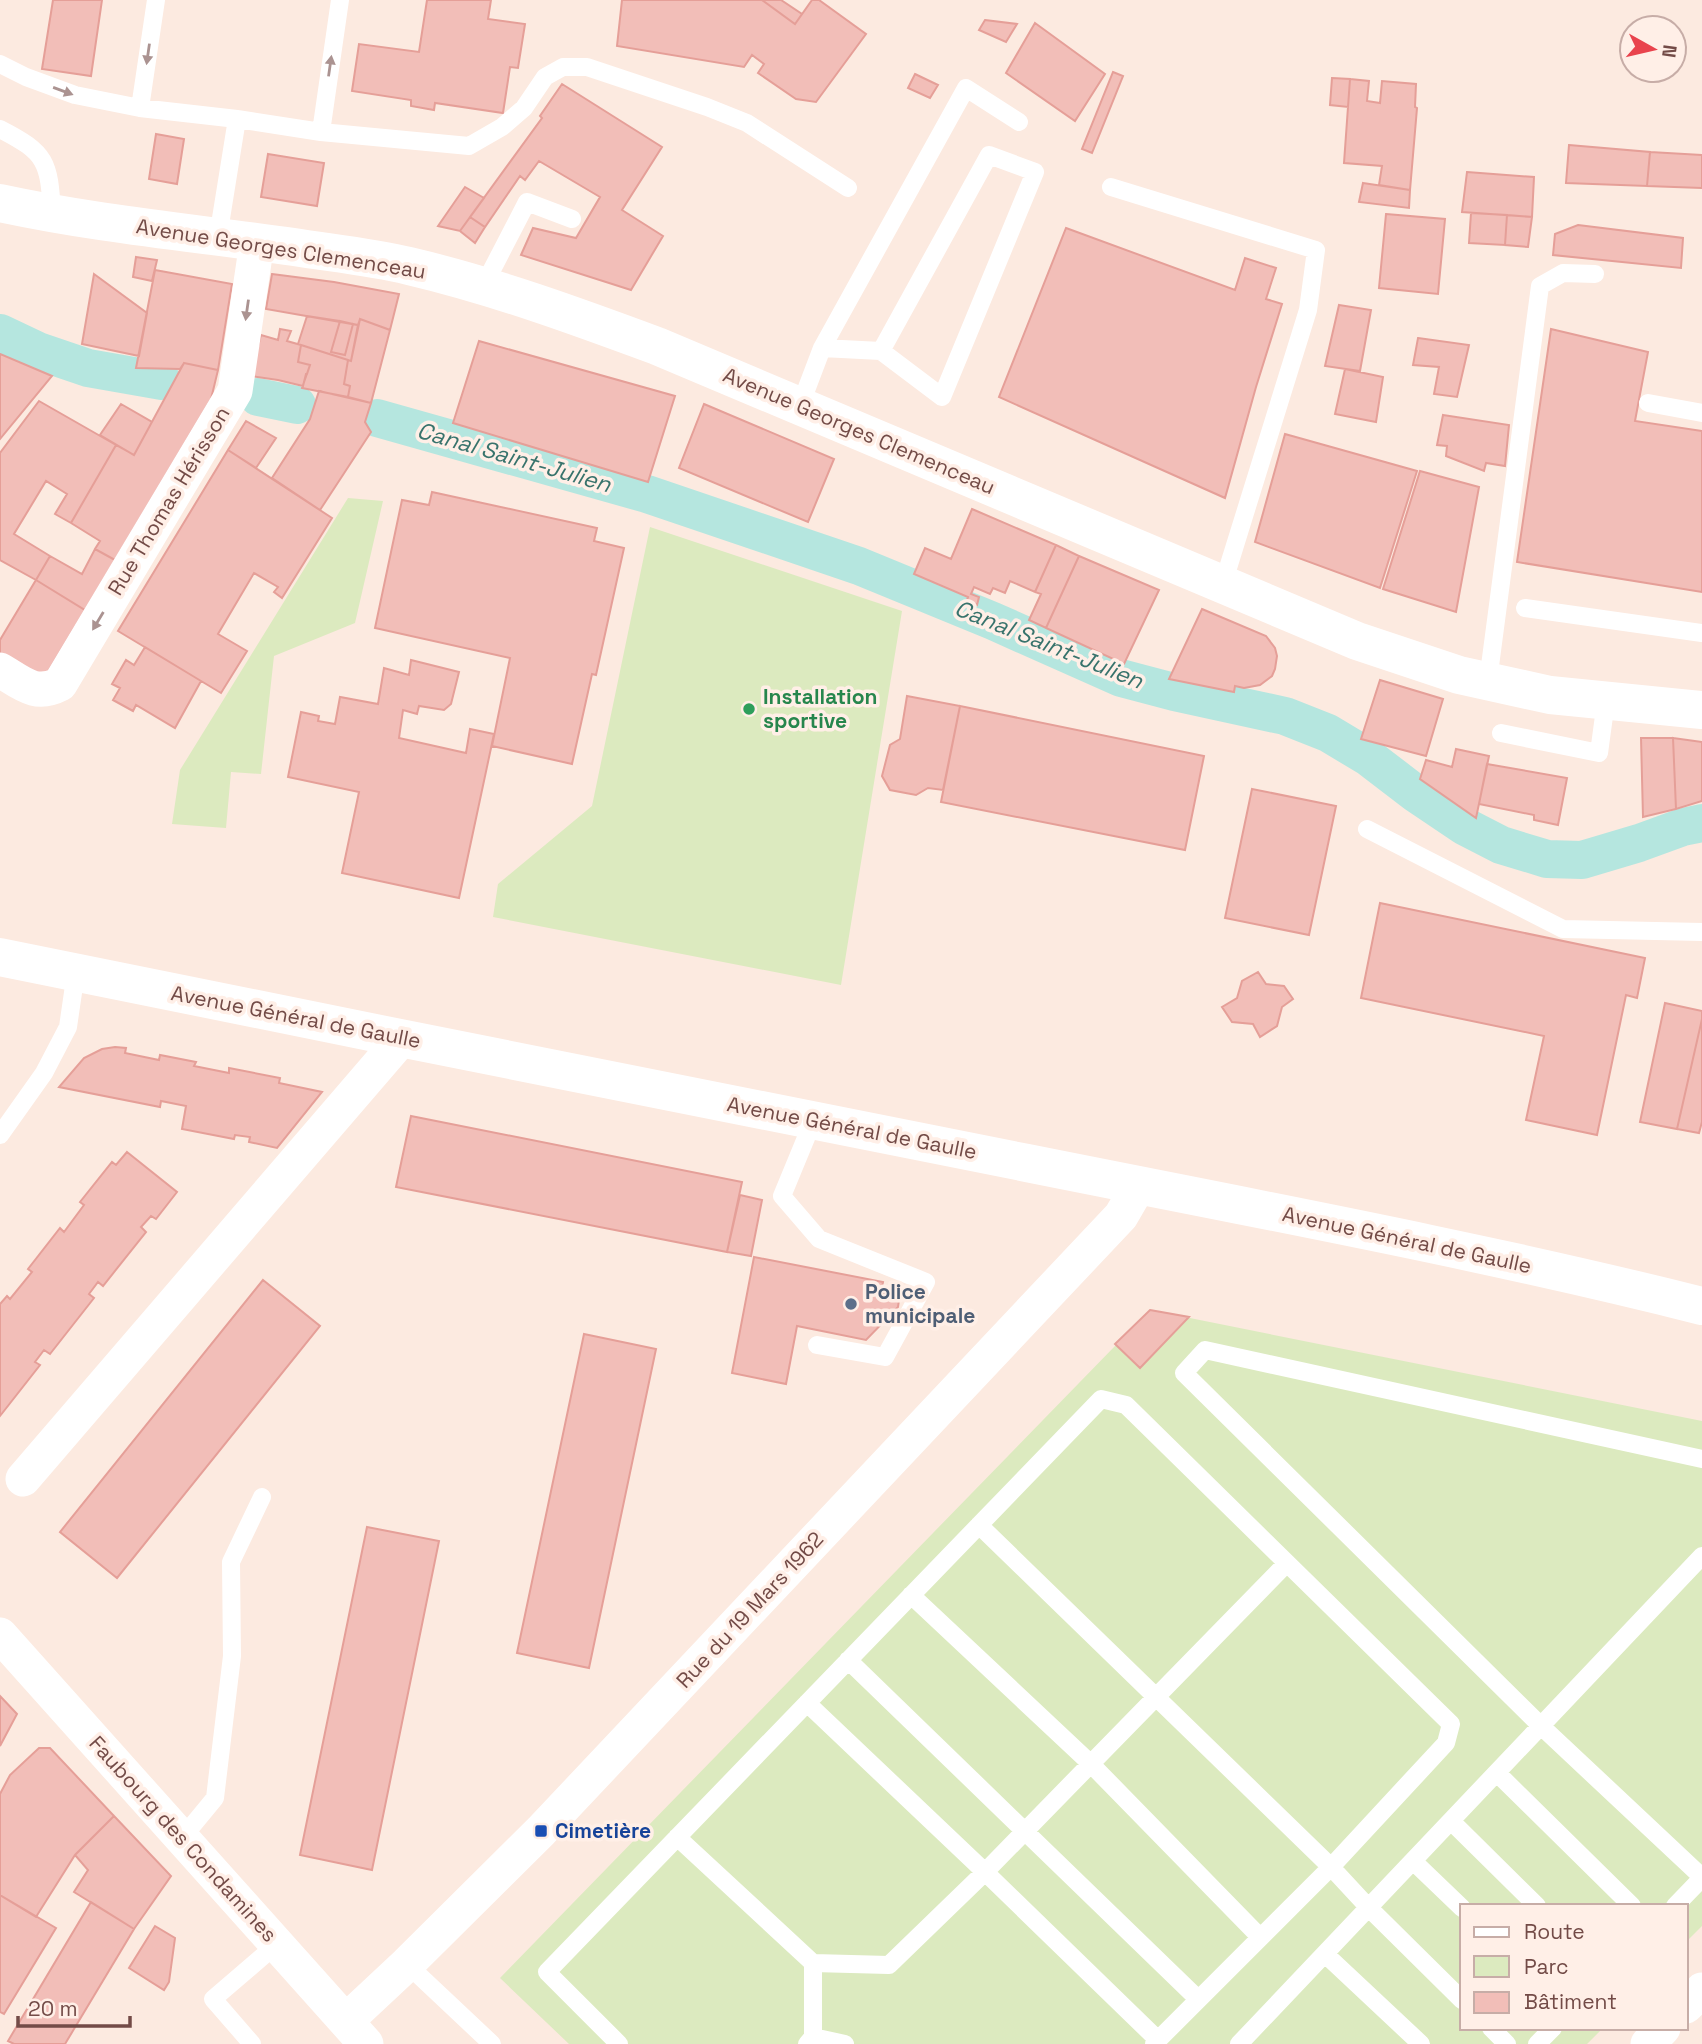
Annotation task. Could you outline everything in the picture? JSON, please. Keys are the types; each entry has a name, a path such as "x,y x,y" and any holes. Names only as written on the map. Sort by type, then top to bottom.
{"main road":[{"name":"Avenue Georges Clemenceau","path":"0,203 52,213 351,255 408,265 483,287 611,329 1357,641 1458,675 1550,695 1702,710"},
{"name":"Avenue Général de Gaulle","path":"0,957 1139,1185 1699,1301"}],"street":[{"name":"Rue Thomas Hérisson","path":"0,670 32,688 48,690 60,684 235,391 257,242"},
{"path":"23,1479 402,1038"},
{"name":"Rue du 19 Mars 1962","path":"356,2033 408,1964 541,1831 1121,1216 1139,1185"},
{"name":"Faubourg des Condamines","path":"0,1635 356,2033"},
{"path":"1688,2004 1702,1990"},
{"path":"1648,2044 1661,2030"}],"lane":[{"path":"140,108 156,0"},
{"path":"321,132 340,0"},
{"path":"0,64 75,95 140,108 321,132 469,146 502,127 524,108 545,77 563,67 587,67 747,123 848,188"},
{"path":"800,406 822,348 966,88 1019,122"},
{"path":"218,237 237,119"},
{"path":"0,129 25,142 47,166 51,181 52,213"},
{"path":"822,348 881,352 942,397 1035,172 989,155 881,352"},
{"path":"1111,187 1316,250 1308,310 1223,584"},
{"path":"483,287 527,201 572,219"},
{"path":"1488,681 1540,286 1563,273 1595,274"},
{"path":"1648,403 1702,413"},
{"path":"1525,608 1702,633"},
{"path":"1501,733 1599,753 1606,701"},
{"path":"1367,829 1563,929 1702,932"},
{"path":"0,1135 44,1073 68,1027 76,972"},
{"path":"813,1121 782,1196 819,1239 926,1282 885,1357 817,1345"},
{"path":"1677,1904 1702,1877 1541,1726 1184,1373 1205,1350 1702,1459"},
{"path":"619,2044 547,1972 848,1660 1101,1399 1126,1405 1451,1724 1446,1743 1331,1867 1156,2042 985,1872 807,1703"},
{"path":"182,1838 215,1798 232,1656 231,1562 262,1497"},
{"path":"979,1525 1331,1867 1460,1998"},
{"path":"1238,2044 1702,1556"},
{"path":"677,1837 813,1963 890,1965 985,1872 1287,1563"},
{"path":"911,1595 1090,1763 1260,1937"},
{"path":"848,1660 1198,1999"},
{"path":"1497,1773 1630,1904"},
{"path":"1451,1821 1535,1904"},
{"path":"1413,1861 1460,1906"},
{"path":"252,2044 213,1999 277,1944"},
{"path":"1325,1954 1421,2044"},
{"path":"813,1963 810,2040 845,2044"},
{"path":"408,1964 492,2044"},
{"path":"1493,2030 1507,2044"},
{"path":"1537,2044 1551,2030"}],"green space":[{"path":"348,498 383,501 355,623 274,656 261,774 231,772 226,828 172,824 180,770"},
{"name":"Installation sportive","path":"650,527 902,611 841,985 493,917 498,884 592,806"},
{"path":"1150,1310 1702,1421 1702,1926 1688,1940 1688,1904 1460,1904 1460,2030 1601,2030 1587,2044 569,2044 500,1978"}],"building":[{"path":"53,0 102,0 91,76 42,69"},
{"path":"427,0 491,0 488,19 525,24 518,68 510,67 503,113 435,103 434,110 411,106 411,100 352,91 359,44 419,52"},
{"path":"622,0 762,0 795,24 812,0 819,0 866,34 816,102 796,99 758,73 764,64 752,55 744,67 617,46"},
{"path":"762,0 781,0 802,14 795,24"},
{"path":"985,20 1017,24 1006,42 979,30"},
{"path":"1035,23 1105,74 1075,121 1006,73"},
{"path":"1113,72 1123,76 1092,153 1082,149"},
{"path":"915,74 938,85 930,98 908,88"},
{"path":"1332,78 1350,79 1348,107 1330,105"},
{"path":"1350,79 1369,81 1367,101 1380,103 1382,81 1416,84 1417,108 1410,190 1379,185 1382,166 1344,163"},
{"path":"562,84 662,147 622,210 663,236 631,290 521,255 533,228 576,238 600,197 539,161 525,180 520,176 485,227 470,217 542,118 540,116"},
{"path":"156,134 184,139 177,184 149,179"},
{"path":"1569,145 1650,152 1647,186 1566,183"},
{"path":"1650,152 1702,155 1702,188 1647,186"},
{"path":"268,154 324,163 317,206 261,197"},
{"path":"1467,172 1534,177 1532,217 1462,212"},
{"path":"1363,183 1410,190 1409,208 1359,202"},
{"path":"465,187 484,198 460,231 438,226"},
{"path":"1471,213 1507,215 1505,245 1469,243"},
{"path":"1386,214 1445,219 1438,294 1379,288"},
{"path":"1507,215 1532,217 1528,247 1505,245"},
{"path":"470,217 485,227 475,243 460,231"},
{"path":"1578,225 1683,238 1681,268 1553,255 1555,234"},
{"path":"1066,228 1235,290 1245,258 1276,268 1266,299 1282,304 1225,498 999,397"},
{"path":"136,257 157,260 152,281 133,277"},
{"path":"155,270 232,284 218,370 184,363 180,369 136,368"},
{"path":"94,274 147,313 139,356 82,344"},
{"path":"272,274 399,294 390,330 360,319 358,325 266,309"},
{"path":"1339,305 1371,310 1360,371 1325,366"},
{"path":"307,316 340,321 331,352 345,355 353,324 358,325 351,361 298,344"},
{"path":"360,319 390,330 371,403 348,397 350,386 344,384"},
{"path":"340,321 353,324 345,355 331,352"},
{"path":"280,329 291,331 287,341 301,345 298,362 310,365 303,386 250,376 261,335 278,340"},
{"path":"1551,329 1648,352 1635,421 1702,431 1702,592 1517,562"},
{"path":"1418,338 1469,345 1457,397 1434,394 1439,367 1413,365"},
{"path":"479,341 675,396 648,482 453,423"},
{"path":"301,345 348,360 344,384 350,386 348,397 302,388 310,365 298,362"},
{"path":"0,354 52,376 0,439"},
{"path":"184,363 218,370 211,399 115,560 95,549 100,541 71,523 116,445 134,455"},
{"path":"1345,369 1383,377 1376,422 1335,414"},
{"path":"319,391 371,403 365,422 371,432 320,510 272,478 310,419"},
{"path":"39,401 116,445 71,523 55,514 67,494 46,481 14,534 50,556 36,580 0,560 0,453"},
{"path":"121,404 152,422 134,455 100,435"},
{"path":"704,404 834,459 808,522 679,468"},
{"path":"1443,415 1509,425 1505,466 1486,463 1484,471 1446,456 1447,446 1437,445"},
{"path":"246,421 276,438 256,468 228,450"},
{"path":"1285,434 1417,471 1380,588 1255,542"},
{"path":"228,450 332,518 282,598 274,592 278,587 254,573 218,634 247,651 221,693 118,631"},
{"path":"1420,471 1479,487 1456,612 1383,589"},
{"path":"432,492 597,528 594,541 624,548 596,675 592,674 572,764 492,746 510,658 375,628 402,500 429,505"},
{"path":"972,509 1056,545 1035,592 1010,581 1005,593 993,588 990,594 974,587 971,594 979,597 977,605 967,600 968,597 914,574 925,548 951,559"},
{"path":"1056,545 1079,556 1046,628 1029,620 1041,594 1035,592"},
{"path":"95,549 115,560 85,610 36,580 50,556 82,574"},
{"path":"1079,556 1159,590 1124,664 1046,628"},
{"path":"36,580 85,610 43,680 0,654 0,640"},
{"path":"1202,609 1266,636 1275,648 1277,656 1272,676 1260,685 1244,688 1235,686 1234,692 1169,679"},
{"path":"145,647 201,681 175,728 136,705 133,711 113,700 120,688 112,684 126,660 134,665"},
{"path":"411,660 459,672 451,704 444,710 419,706 417,714 403,710 399,738 466,753 470,729 494,734 459,898 342,873 359,792 288,777 301,712 319,716 318,721 335,724 340,697 378,704 384,668 409,675"},
{"path":"1380,680 1443,699 1426,756 1361,739"},
{"path":"907,696 960,706 943,790 928,788 916,795 890,790 882,776 890,745 900,739"},
{"path":"960,706 1204,756 1185,850 941,802"},
{"path":"1641,738 1673,738 1676,809 1643,817"},
{"path":"1673,738 1702,742 1702,801 1676,809"},
{"path":"1456,749 1489,756 1476,818 1420,779 1426,760 1452,767"},
{"path":"1487,764 1567,778 1558,825 1534,820 1534,815 1479,804"},
{"path":"1252,789 1336,806 1309,935 1225,918"},
{"path":"1380,903 1645,958 1637,998 1626,995 1597,1135 1526,1120 1544,1036 1361,998"},
{"path":"1258,972 1266,984 1284,986 1293,999 1282,1007 1277,1026 1260,1037 1253,1024 1232,1022 1222,1007 1237,998 1242,981"},
{"path":"1665,1003 1702,1011 1677,1129 1640,1122"},
{"path":"1702,1019 1702,1122 1699,1133 1677,1129"},
{"path":"126,1048 125,1053 159,1060 160,1055 196,1062 194,1066 229,1073 229,1068 280,1078 279,1083 322,1092 277,1148 249,1142 250,1137 235,1135 234,1139 182,1129 186,1106 161,1101 160,1107 59,1087 84,1058 102,1049"},
{"path":"411,1116 742,1182 727,1252 396,1187"},
{"path":"127,1152 177,1192 156,1219 151,1216 141,1227 146,1232 103,1286 98,1282 89,1294 94,1298 50,1354 44,1350 35,1362 40,1365 0,1416 0,1304 7,1296 10,1299 32,1272 28,1269 60,1228 64,1232 84,1205 80,1202 112,1162 116,1165"},
{"path":"740,1195 762,1200 751,1256 727,1252"},
{"path":"754,1257 883,1282 881,1292 897,1296 898,1307 866,1340 797,1326 786,1384 732,1373"},
{"path":"263,1280 320,1326 117,1578 60,1532"},
{"path":"1150,1310 1189,1317 1140,1368 1115,1344"},
{"path":"584,1334 656,1349 589,1668 517,1653"},
{"path":"367,1527 439,1541 372,1870 300,1855"},
{"path":"0,1696 17,1714 0,1746"},
{"path":"39,1748 50,1748 114,1816 75,1855 36,1917 0,1895 0,1794 10,1775"},
{"path":"114,1816 171,1876 134,1929 74,1892 88,1870 75,1855"},
{"path":"0,1895 56,1928 4,2014 0,2012"},
{"path":"91,1902 134,1929 65,2044 14,2044 8,2041"},
{"path":"155,1926 175,1938 169,1982 164,1990 129,1968"}],"waterway":[{"name":"Canal Saint-Julien","path":"0,333 38,351 88,368 162,381"},
{"name":"Canal Saint-Julien","path":"258,397 297,405"},
{"name":"Canal Saint-Julien","path":"377,418 647,494 859,566 1121,678 1285,716 1328,733 1368,757 1464,826 1501,845 1547,859 1582,860 1702,823"}],"place":[{"name":"Installation sportive","path":"749,709"},
{"name":"Police municipale","path":"851,1304"},
{"name":"Cimetière","path":"541,1831"}]}
